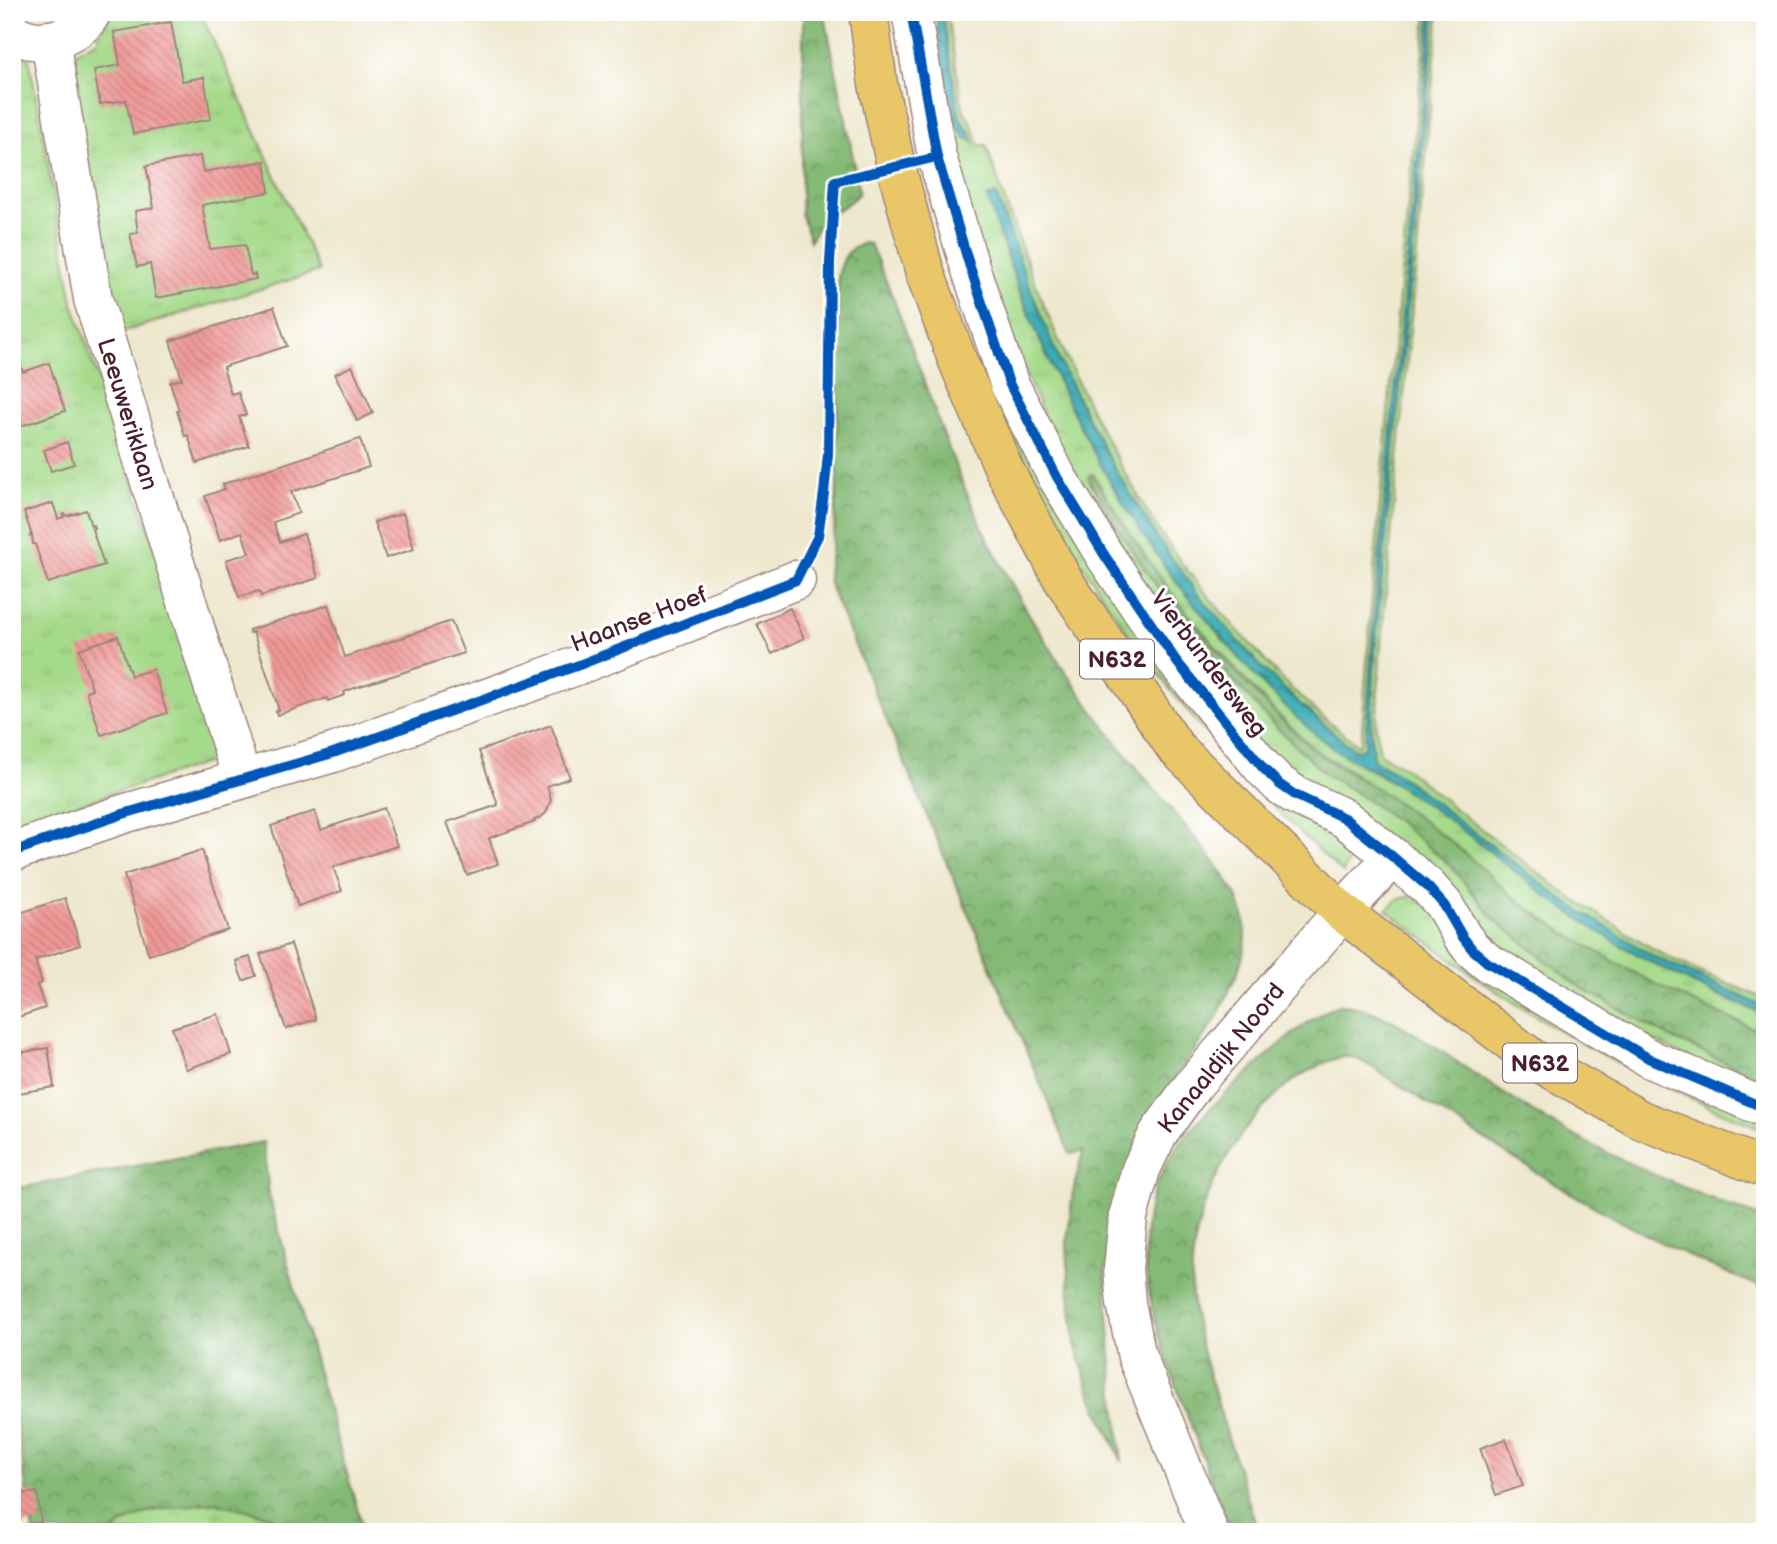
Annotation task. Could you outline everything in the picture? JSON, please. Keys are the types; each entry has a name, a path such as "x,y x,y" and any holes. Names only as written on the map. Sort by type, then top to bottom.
{"main road":[{"name":"N632","path":"868,12 878,84 895,166 925,273 957,359 1004,470 1062,578 1175,747 1342,912 1533,1059 1641,1120 1765,1168"}],"street":[{"path":"12,32 18,37 37,41 57,39 75,32 92,12"},
{"name":"Vierbundersweg","path":"911,12 937,157 1009,383 1057,477 1105,556 1177,662 1279,784 1295,795 1343,818 1393,857 1428,887 1444,905 1472,949 1488,962 1650,1059 1765,1108"},
{"name":"Leeuweriklaan","path":"51,40 93,299 242,779"},
{"name":"Haanse Hoef","path":"12,852 123,814 333,752 566,669 796,580"},
{"name":"Kanaaldijk Noord","path":"1209,1532 1137,1357 1126,1303 1123,1269 1128,1217 1141,1169 1158,1134 1194,1084 1393,857"}],"green space":[{"path":"110,12 200,12 319,271 119,333 106,291 71,55 97,40"},
{"path":"803,12 824,12 859,193 826,219 810,241 801,213"},
{"path":"921,12 936,12 955,120 972,133 962,123 959,113 942,12 947,12 964,111 979,145 986,145 1030,271 1064,354 1103,434 1148,513 1194,579 1268,664 1315,710 1359,745 1409,195 1427,12 1431,12 1374,619 1365,747 1362,749 1356,750 1347,744 1262,668 1197,593 1158,539 1088,419 1059,360 996,195 988,198 1018,289 1073,410 1170,574 1254,675 1292,713 1340,753 1403,788 1447,818 1572,914 1620,945 1669,971 1720,997 1765,1014 1765,1033 1648,981 1560,930 1351,771 1316,751 1241,676 1177,601 1133,539 1093,474 1088,477 1141,563 1201,644 1268,719 1325,774 1400,823 1452,867 1494,919 1580,987 1670,1037 1765,1081 1765,1097 1542,984 1308,788 1253,738 1068,472 981,270"},
{"path":"1435,12 1439,12 1380,656 1376,728 1380,754 1404,767 1567,895 1658,952 1765,999 1765,1007 1655,957 1563,900 1397,773 1373,760 1371,729 1375,652"},
{"path":"12,53 29,58 73,303 224,757 12,826"},
{"path":"865,243 870,244 887,283 967,495 1010,581 1057,658 1091,707 1221,871 1237,896 1244,918 1246,937 1237,974 1216,1019 1158,1103 1105,1270 1122,1462 1091,1394 1075,1344 1067,1242 1073,1192 1083,1151 1070,1154 829,584 837,487 838,276 846,255 853,248"},
{"path":"965,308 1009,401 1303,810 1350,847 1349,860 1343,873 1266,800 1223,753 1165,683 1111,609 1063,531 1012,434 960,310"},
{"path":"1092,474 1140,549 1192,620 1250,687 1314,749 1427,824 1518,901 1556,927 1670,991 1765,1033 1765,1081 1670,1037 1580,987 1494,919 1452,867 1400,823 1325,774 1268,719 1170,605 1113,521 1088,477"},
{"path":"1411,896 1765,1120 1765,1130 1643,1076 1508,999 1386,910 1397,900"},
{"path":"1339,1005 1356,1007 1389,1019 1527,1109 1589,1144 1664,1179 1765,1219 1765,1288 1662,1243 1562,1188 1358,1059 1343,1057 1324,1063 1280,1091 1242,1134 1213,1184 1196,1238 1192,1295 1198,1333 1258,1532 1232,1532 1160,1337 1146,1274 1145,1242 1149,1211 1165,1166 1206,1113 1288,1038 1313,1019"},
{"path":"263,1142 269,1195 364,1532 290,1532 271,1516 214,1502 153,1510 123,1523 112,1532 33,1532 12,1396 12,1189"},
{"path":"214,1502 271,1516 290,1532 112,1532 148,1512"}],"water":[{"path":"936,12 942,12 959,114 974,142 964,137 953,114"},
{"path":"1431,12 1435,12 1375,652 1371,729 1373,760 1397,773 1563,900 1655,957 1765,1007 1765,1014 1666,970 1595,929 1556,903 1429,806 1329,745 1259,680 1168,570 1103,470 1038,336 987,198 996,194 1059,360 1113,465 1158,539 1197,593 1262,668 1347,744 1355,750 1362,749 1365,747 1374,619"}],"building":[{"path":"171,22 182,81 204,77 211,119 133,134 126,100 100,104 94,70 120,65 114,32"},
{"path":"200,156 203,172 265,161 269,192 202,205 210,249 245,245 251,275 255,274 256,279 156,298 150,264 137,267 130,234 138,233 135,211 154,208 146,166"},
{"path":"274,307 287,346 223,367 231,394 238,392 246,415 239,417 249,446 197,463 188,435 185,436 170,382 182,379 170,341"},
{"path":"15,348 23,372 49,363 65,411 12,429 12,349"},
{"path":"352,366 373,413 357,421 335,374"},
{"path":"360,439 369,467 291,492 299,513 273,522 280,542 304,534 318,578 261,596 259,591 239,597 226,560 249,553 242,532 220,540 205,496 225,489 223,484"},
{"path":"67,442 74,464 51,471 44,450"},
{"path":"53,503 58,519 65,514 67,516 86,510 104,565 48,583 24,512"},
{"path":"403,513 414,549 386,558 374,522"},
{"path":"328,605 345,657 451,621 464,653 357,687 328,701 327,698 277,715 276,711 279,710 253,632 250,633 249,630"},
{"path":"790,608 804,638 772,654 757,624"},
{"path":"118,636 131,676 153,669 167,713 101,735 86,691 92,689 79,649"},
{"path":"551,725 570,778 547,786 551,800 546,813 534,820 535,822 489,838 498,864 467,875 447,822 498,805 479,751"},
{"path":"384,808 397,846 333,867 342,891 298,906 271,826 315,811 321,830"},
{"path":"202,850 228,930 149,955 124,875"},
{"path":"65,898 80,945 35,960 42,983 37,985 45,1008 12,1019 12,909 18,908 20,913"},
{"path":"291,944 316,1019 286,1029 260,954"},
{"path":"250,957 256,976 243,981 236,961"},
{"path":"218,1014 231,1054 186,1069 172,1028"},
{"path":"48,1048 54,1087 12,1094 12,1054"},
{"path":"1506,1439 1523,1486 1496,1495 1480,1448"},
{"path":"37,1492 41,1522 18,1526 13,1495"}],"cycle path":[{"path":"911,12 937,157 1009,383 1057,477 1105,556 1177,662 1279,784 1295,795 1344,818 1393,857 1428,887 1444,905 1472,949 1487,962 1650,1059 1765,1108"},
{"path":"12,852 123,814 333,753 579,665 796,580 818,536 828,454 830,262 835,181 937,157"}]}
